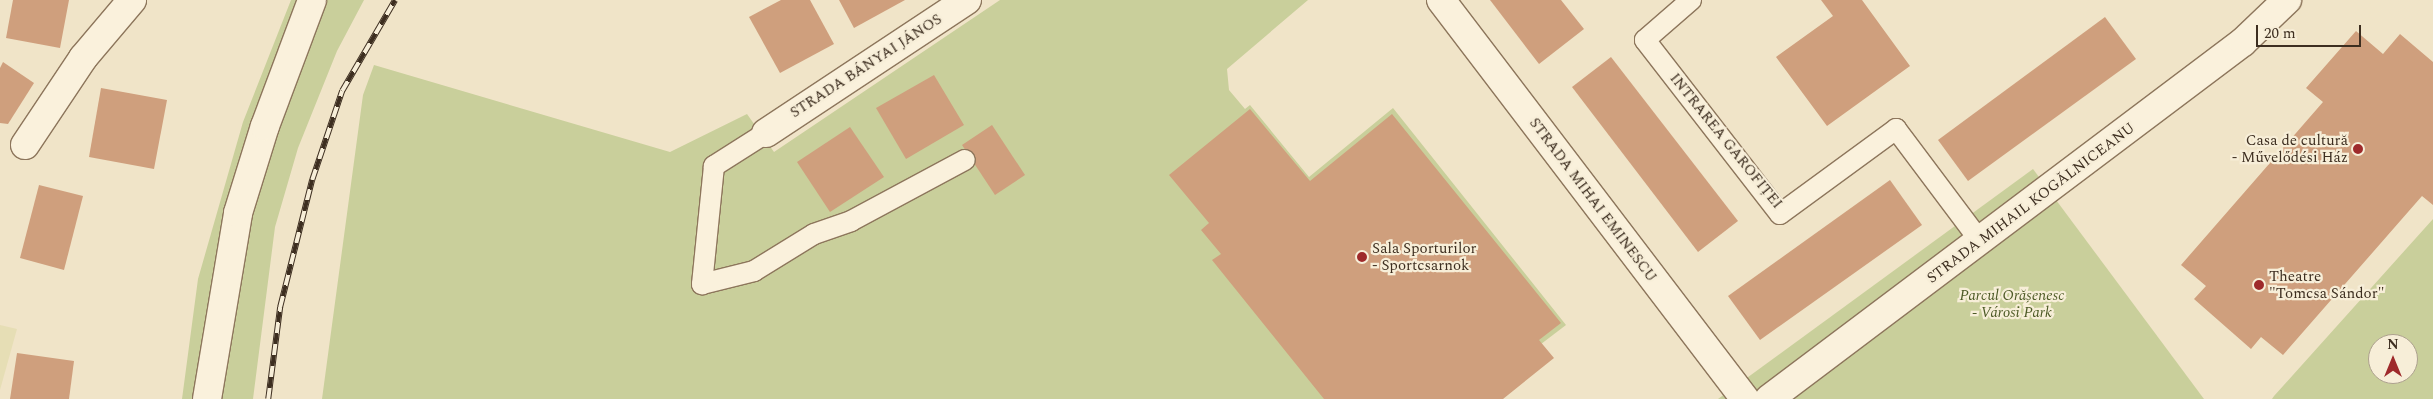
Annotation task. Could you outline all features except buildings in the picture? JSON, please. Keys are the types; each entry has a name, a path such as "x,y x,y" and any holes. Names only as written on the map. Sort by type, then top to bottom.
{"street":[{"path":"25,145 83,58 132,0"},
{"path":"208,399 238,213 265,126 312,0"},
{"name":"STRADA BÁNYAI JÁNOS","path":"766,133 967,0"},
{"name":"STRADA MIHAI EMINESCU","path":"1441,0 1745,399"},
{"name":"STRADA MIHAIL KOGĂLNICEANU","path":"1769,399 2243,42 2288,0"}],"lane":[{"name":"INTRAREA GAROFIȚEI","path":"1691,0 1645,40 1780,214 1896,129 1980,241"},
{"path":"766,133 714,166 702,284 754,271 814,234 851,221 965,160"}],"shaded area":[{"path":"0,325 17,329 0,390"}],"green space":[{"path":"291,0 364,0 337,51 298,148 275,227 253,399 182,399 198,279 243,122"},
{"path":"1000,0 1308,0 1227,69 1229,90 1245,109 1250,105 1309,177 1393,108 1566,325 1469,399 322,399 363,95 374,65 670,152 747,114 774,152"},
{"name":"Parcul Orășenesc - Városi Park","path":"2033,169 2204,399 1718,399"},
{"path":"2433,219 2433,399 2272,399 2274,396"}],"railway":[{"path":"268,399 280,307 312,180 342,91 395,0"}],"place":[{"name":"Casa de cultură - Művelődési Ház","path":"2358,149"},
{"name":"Sala Sporturilor - Sportcsarnok","path":"1362,257"},
{"name":"Theatre \"Tomcsa Sándor\"","path":"2259,285"}]}
